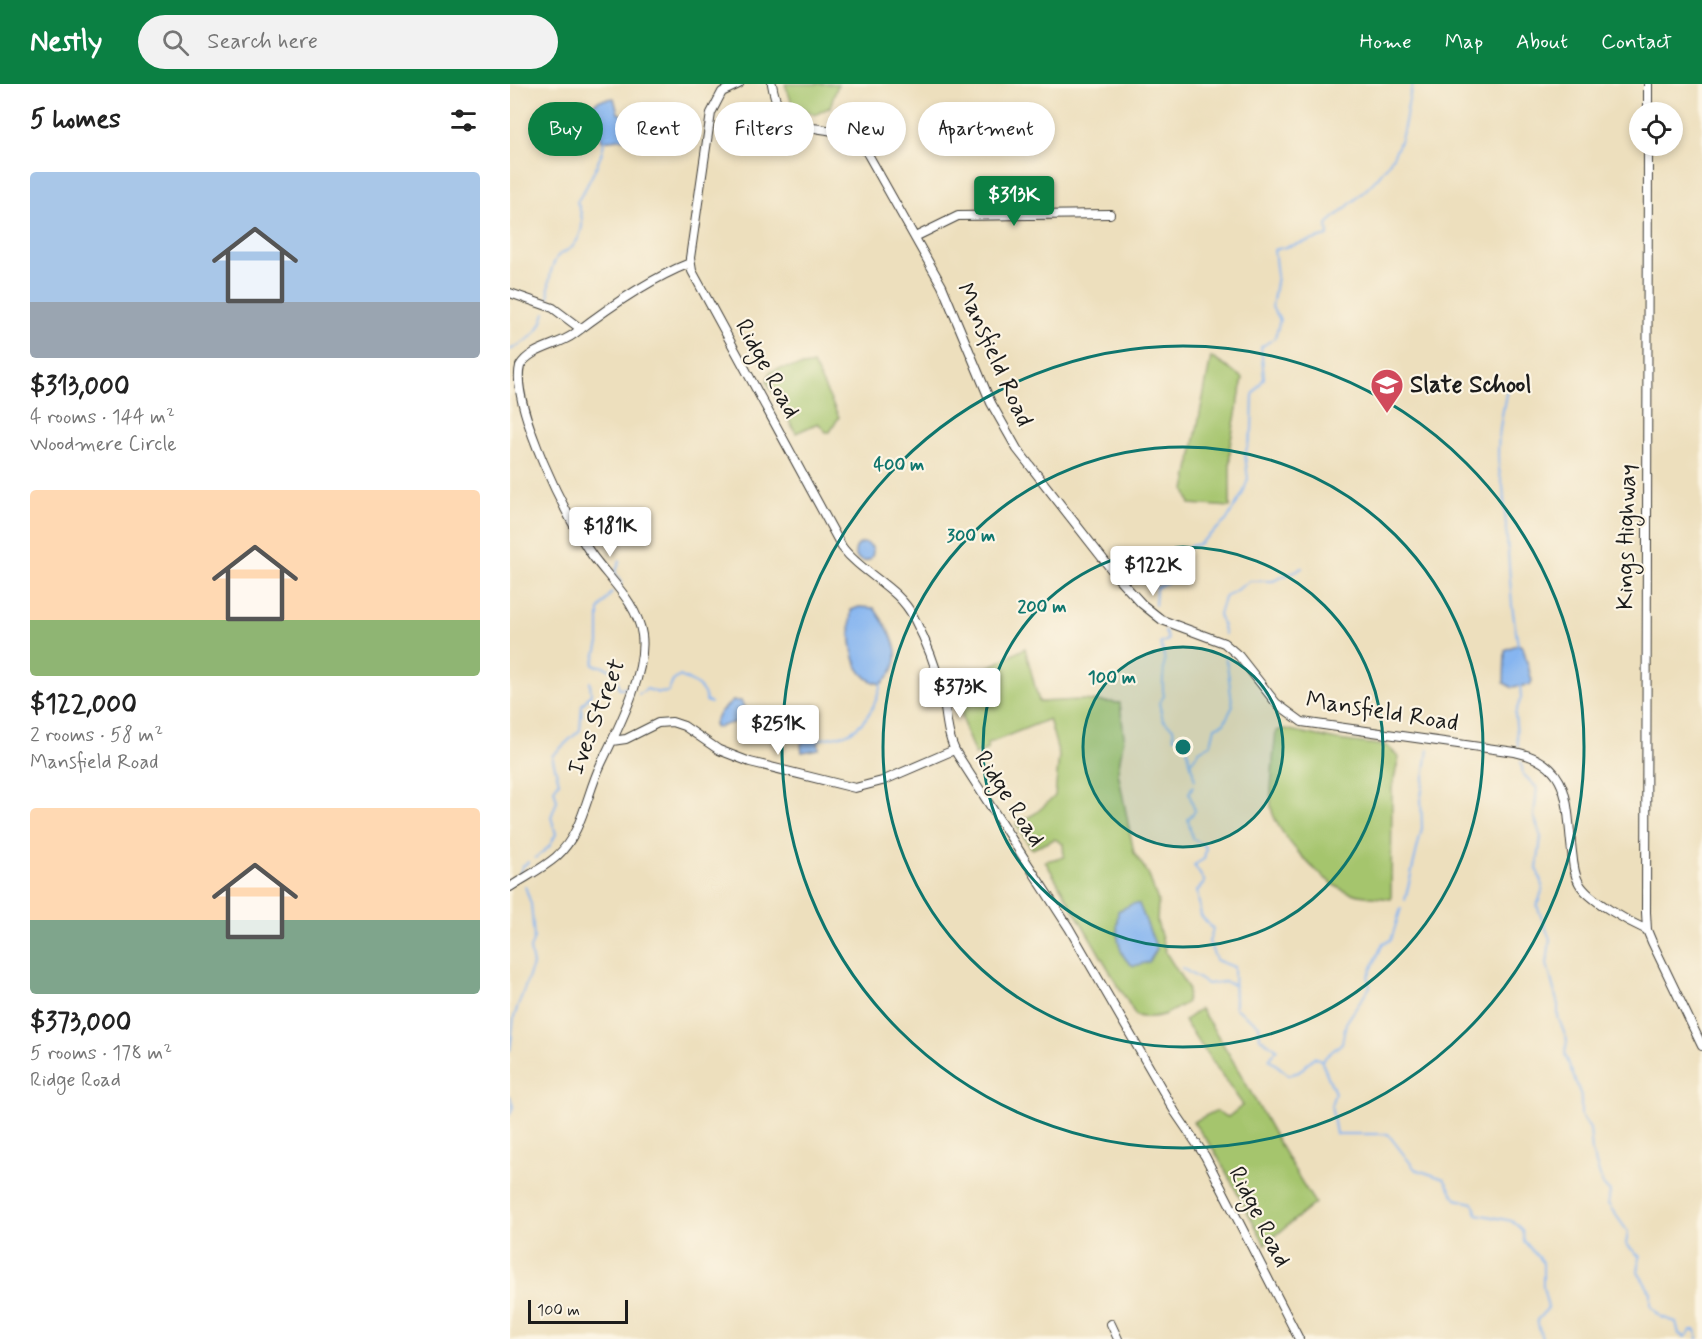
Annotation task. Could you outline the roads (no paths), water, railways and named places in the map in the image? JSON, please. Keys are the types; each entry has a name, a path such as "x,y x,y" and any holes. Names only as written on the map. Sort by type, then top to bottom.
{"street":[{"path":"690,263 711,113 722,92 739,84"},
{"name":"Mansfield Road","path":"772,84 778,105 787,120 806,128 840,132 857,140 872,159 950,302 991,403 1012,441 1118,578 1142,604 1172,624 1224,643 1239,656 1276,703 1302,722 1515,752 1539,758 1552,767 1560,781 1574,865 1580,885 1590,896 1647,930"},
{"path":"1648,84 1648,102"},
{"name":"Kings Highway","path":"1647,930 1645,858 1648,156"},
{"path":"915,237 958,216 1110,214"},
{"name":"Ives Street","path":"510,887 548,864 567,845 612,741 639,669 642,642 640,625 625,598 581,538 545,475 524,429 515,391 518,370 523,361 535,353 564,341 627,297 690,263"},
{"name":"Ridge Road","path":"690,263 706,299 842,547 858,566 898,595 914,618 939,680 954,750 1069,928 1175,1112 1205,1156 1299,1339"},
{"path":"510,292 553,308 581,329"},
{"path":"612,741 626,739 658,723 672,722 684,726 708,744 732,756 855,788 882,781 954,750"},
{"path":"1647,930 1702,1046"},
{"path":"1111,1324 1118,1339"}],"water":[{"path":"614,98 615,139 603,141 603,102 597,102"},
{"path":"864,543 870,546 873,552 870,558 864,561 858,558 855,552 858,546"},
{"path":"859,607 874,608 887,627 895,647 895,666 881,684 870,680 863,674 853,654 850,631 851,610"},
{"path":"1518,644 1523,647 1532,681 1530,685 1511,687 1504,683 1505,650"},
{"path":"733,701 741,701 750,719 741,725 735,722 715,728 714,723 720,712"},
{"path":"811,735 818,740 819,749 802,752 801,744"},
{"path":"1132,904 1139,904 1157,949 1149,962 1134,966 1128,962 1120,949 1117,926 1118,911"}],"waterway":[{"path":"1155,605 1156,588 1168,582 1173,564 1191,546 1199,544 1226,521 1243,493 1248,479 1245,455 1252,430 1253,395 1264,378 1261,347 1275,338 1280,320 1272,307 1277,276 1274,250 1328,236 1327,224 1381,173 1397,149 1413,84"},
{"path":"549,299 550,278 554,262 559,255 573,246 580,235 582,219 577,202 598,163 604,141"},
{"path":"510,350 536,332 545,313"},
{"path":"1508,384 1499,435 1498,461 1503,486 1512,606 1518,645"},
{"path":"620,561 615,573 622,583 620,584"},
{"path":"1225,634 1219,614 1224,598 1250,581 1273,581 1302,568"},
{"path":"612,592 599,610 599,643 593,665 609,669 615,674 619,688 628,688"},
{"path":"1165,631 1168,640 1160,644 1164,657 1164,696 1159,703 1163,720 1173,728 1174,738 1184,738 1195,780"},
{"path":"1192,761 1199,751 1211,744 1215,727 1224,723 1233,706 1225,657"},
{"path":"639,694 647,689 659,693 668,692 673,681 680,676 697,686 703,692 706,701 711,703"},
{"path":"535,858 549,847 556,834 551,817 557,801 554,789 559,782 552,756 580,730 582,705 591,694 590,682"},
{"path":"817,740 842,735 856,728 870,711 881,684"},
{"path":"1518,745 1515,714 1521,698 1520,684"},
{"path":"746,723 748,725 760,721 789,735"},
{"path":"1405,900 1422,828 1421,797 1428,750"},
{"path":"1521,762 1523,774 1537,788 1534,816 1541,837 1537,869 1543,888 1537,906 1550,939 1547,964 1558,1005 1558,1017 1567,1040 1565,1054 1581,1096 1581,1115 1590,1129 1592,1152 1603,1185 1610,1192 1608,1204 1628,1232 1626,1244 1640,1257 1638,1272 1651,1293 1651,1306 1661,1317 1676,1322 1679,1334 1686,1337 1691,1330 1696,1330 1698,1339"},
{"path":"1193,786 1189,793 1195,811 1188,819 1192,838 1206,847 1204,859 1194,865 1205,882 1197,891 1201,916 1213,929 1209,942 1216,960 1234,967 1235,1008 1259,1025 1260,1038 1277,1049 1269,1059 1289,1075 1299,1072 1314,1057 1321,1060 1335,1093 1331,1105 1336,1134 1388,1134 1415,1169 1444,1179 1456,1199 1473,1203 1477,1214 1512,1221 1522,1230 1524,1241 1543,1263 1543,1287 1548,1308 1537,1320 1542,1339"},
{"path":"519,876 522,867 528,862"},
{"path":"510,1051 514,1017 533,965 530,949 534,938 531,904 525,886"},
{"path":"1322,1060 1342,1043 1346,1023 1370,987 1368,977 1383,943 1391,940 1401,908"},
{"path":"1182,968 1207,984 1225,982 1234,985"},
{"path":"510,1096 513,1107 510,1114"}],"place":[{"name":"Slate School","path":"1387,414"}]}
